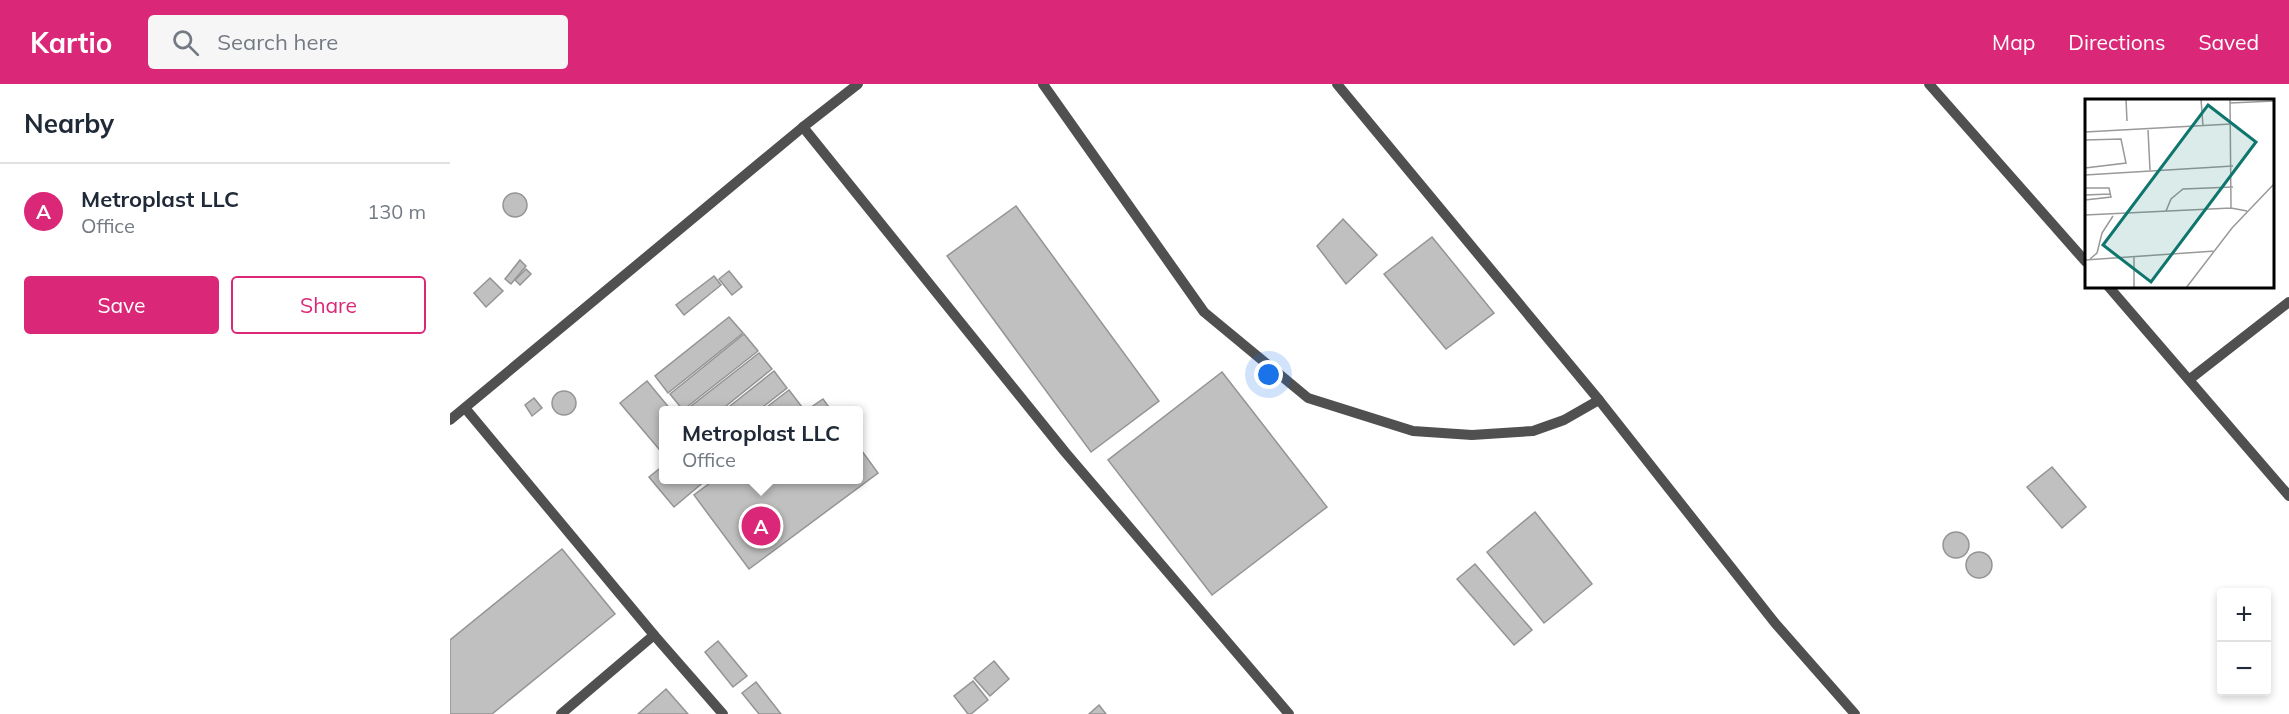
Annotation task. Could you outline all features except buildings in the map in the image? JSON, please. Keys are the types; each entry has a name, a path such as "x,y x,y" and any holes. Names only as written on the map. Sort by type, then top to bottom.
{"lane":[{"path":"450,420 858,84"},
{"path":"1043,84 1204,312 1308,398 1413,431 1472,435 1533,431 1564,420 1599,400"},
{"path":"1337,84 1599,400 1775,623 1855,714"},
{"path":"1929,84 2085,261"},
{"path":"803,127 1065,452 1289,714"},
{"path":"2110,288 2289,496"},
{"path":"2190,379 2289,302"},
{"path":"465,408 654,635 723,714"},
{"path":"561,714 654,635"}],"place":[{"name":"Metroplast LLC","path":"761,526"}]}
